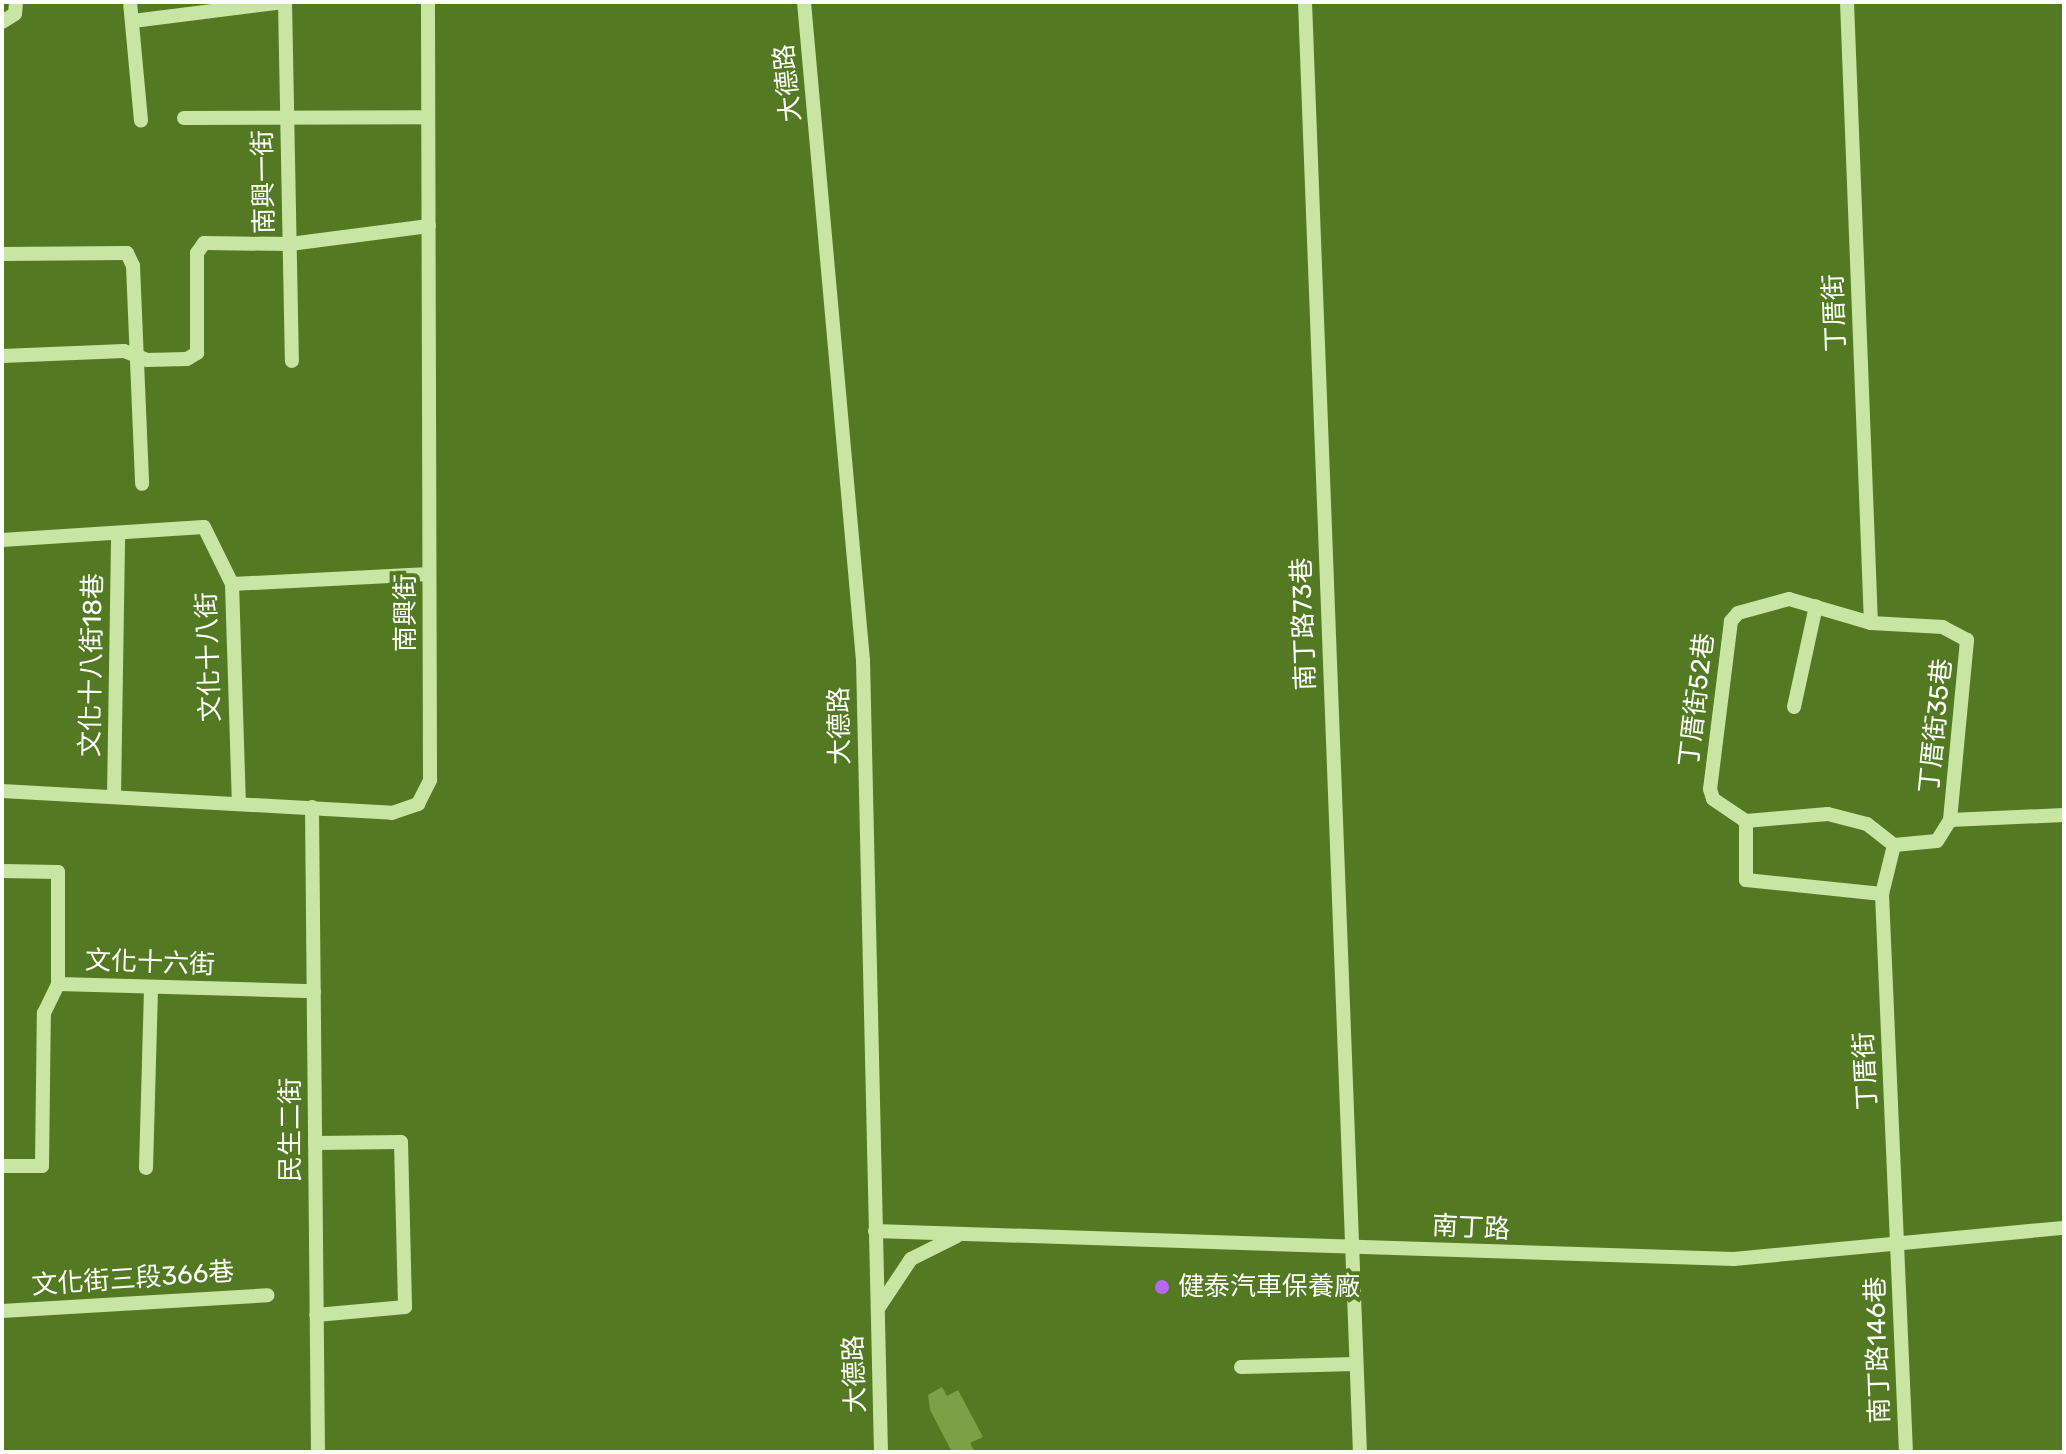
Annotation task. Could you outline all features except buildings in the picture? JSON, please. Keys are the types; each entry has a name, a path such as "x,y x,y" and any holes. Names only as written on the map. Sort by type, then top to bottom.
{"street":[{"path":"2,22 15,14 16,2"},
{"path":"130,2 141,120"},
{"path":"133,21 284,2"},
{"name":"南興一街","path":"284,2 292,361"},
{"name":"南興街","path":"2,791 392,813 418,804 430,780 428,2"},
{"name":"大德路","path":"804,2 857,553 881,1452"},
{"name":"南丁路73巷","path":"1305,2 1360,1452"},
{"name":"丁厝街","path":"1847,2 1871,623"},
{"path":"184,118 287,113 428,117"},
{"path":"2,356 197,353 197,253 204,243 290,244 429,226"},
{"path":"2,254 127,253 142,484"},
{"name":"文化十八街","path":"2,540 118,535 204,527 232,584 239,804"},
{"name":"文化十八街18巷","path":"114,797 118,535"},
{"path":"232,584 429,574"},
{"name":"丁厝街52巷","path":"1746,821 1713,799 1710,789 1731,621 1789,599 1871,623"},
{"path":"1794,707 1816,606"},
{"name":"丁厝街35巷","path":"1871,623 1943,627 1967,640 1950,820"},
{"name":"民生二街","path":"312,807 318,1452"},
{"path":"1894,845 1882,894 1746,880 1746,821 1828,814 1867,824 1894,845 1937,841 1950,820 2064,815"},
{"name":"文化十六街","path":"2,871 58,872 58,984 314,991"},
{"name":"丁厝街","path":"1882,894 1898,1245"},
{"path":"2,1166 42,1166 44,1013 58,984"},
{"path":"146,1168 151,987"},
{"path":"315,1143 401,1142 405,1307 316,1315"},
{"name":"南丁路","path":"875,1231 1734,1259 2064,1228"},
{"path":"877,1311 911,1259 970,1232"},
{"name":"南丁路146巷","path":"1898,1245 1906,1452"},
{"name":"文化街三段366巷","path":"2,1311 268,1295"},
{"path":"1241,1367 1356,1364"}],"place":[{"name":"健泰汽車保養廠","path":"1162,1287"}]}
